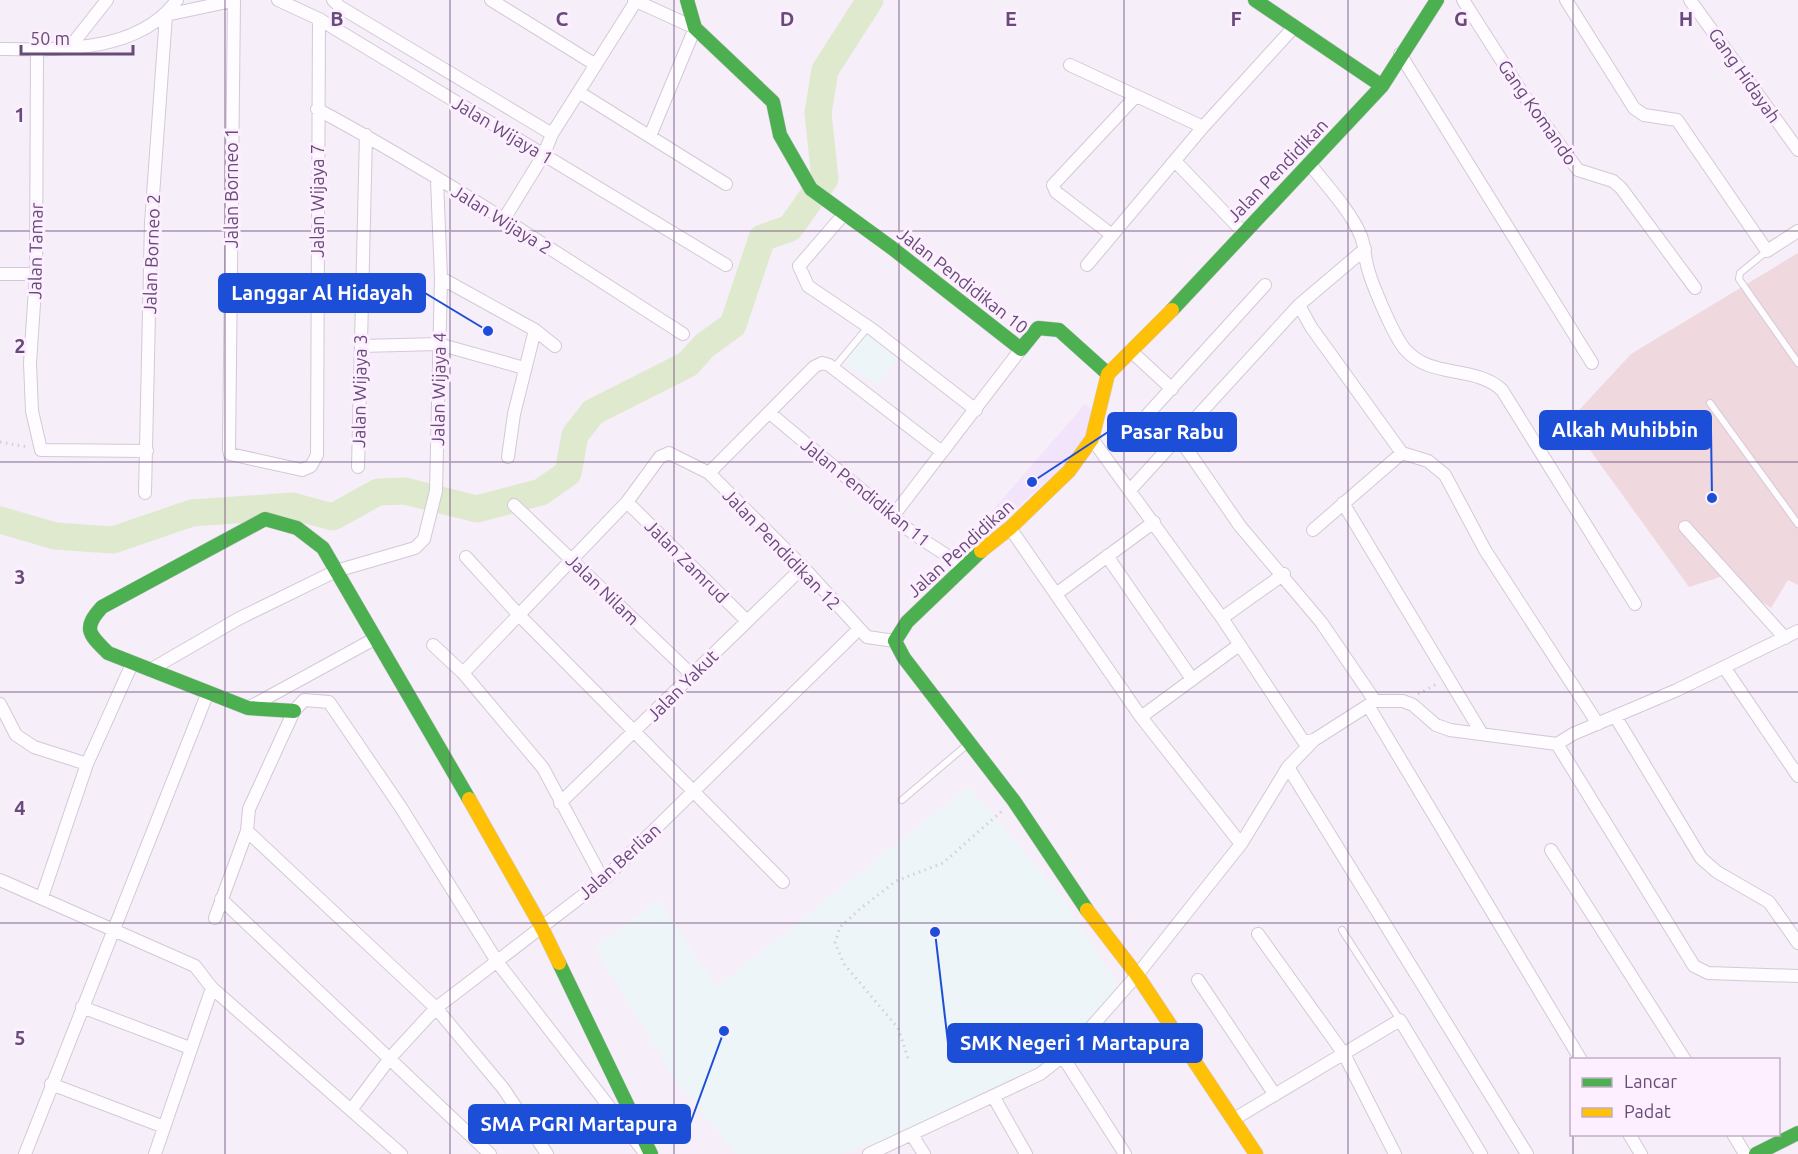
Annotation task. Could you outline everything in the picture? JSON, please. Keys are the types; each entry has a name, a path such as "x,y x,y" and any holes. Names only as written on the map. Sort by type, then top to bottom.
{"street":[{"path":"70,47 107,0"},
{"path":"0,49 37,50 70,47 134,36 166,15 177,0"},
{"name":"Jalan Wijaya 1","path":"278,0 319,19 726,265"},
{"path":"333,0 340,7 552,134"},
{"path":"491,0 596,65"},
{"path":"650,136 695,28 687,0"},
{"path":"1255,0 1382,86"},
{"name":"Jalan Pendidikan","path":"895,641 907,622 963,566 1010,528 1069,471 1092,439 1108,374 1132,352 1382,86 1400,54 1437,0"},
{"name":"Gang Komando","path":"1463,0 1555,142 1578,170 1613,182 1621,188 1695,288"},
{"path":"1566,0 1634,108 1644,115 1677,120 1767,251 1798,231"},
{"name":"Gang Hidayah","path":"1690,0 1798,150"},
{"path":"504,219 544,154 552,134 580,93 635,1 695,28"},
{"path":"166,15 233,2"},
{"name":"Jalan Borneo 1","path":"233,2 230,454 302,470 311,466 317,455"},
{"name":"Jalan Borneo 2","path":"145,493 151,223 166,15"},
{"name":"Jalan Wijaya 7","path":"317,455 319,19"},
{"path":"1087,265 1203,127 1294,27"},
{"name":"Jalan Pendidikan 10","path":"695,28 773,102 780,135 815,192 892,248 1021,349 1038,328 1059,330 1108,374"},
{"name":"Jalan Tamar","path":"37,50 36,274 30,363 32,411 41,450"},
{"path":"1400,54 1592,363"},
{"path":"1070,64 1135,97 1203,127"},
{"path":"580,93 726,184"},
{"path":"1112,235 1056,192 1053,185 1135,97"},
{"name":"Jalan Wijaya 2","path":"317,109 366,135 504,219 683,334"},
{"name":"Jalan Wijaya 3","path":"358,467 366,135"},
{"path":"1175,161 1243,232"},
{"path":"1309,163 1360,232 1374,291 1404,347 1420,363 1444,372 1480,377 1493,382 1502,390 1635,604"},
{"name":"Jalan Wijaya 4","path":"150,670 238,619 336,571 415,548 424,539 436,491 441,278 437,180"},
{"path":"844,214 799,266 808,286 868,327 976,410"},
{"path":"1131,489 1299,305 1365,249"},
{"path":"0,274 36,274"},
{"path":"441,278 535,330 555,346"},
{"path":"1148,414 1265,285"},
{"path":"1299,305 1311,327 1402,453 1428,461 1445,475 1485,550 1598,724"},
{"path":"508,457 524,368 535,330"},
{"path":"360,346 438,344 524,368"},
{"path":"893,516 1021,349"},
{"path":"1132,352 1172,389"},
{"path":"709,473 771,414 814,367 822,363 942,452"},
{"name":"Jalan Pendidikan 11","path":"771,414 914,534 963,566"},
{"path":"1179,438 1240,526 1284,574 1321,622 1372,704 1580,1058"},
{"path":"1092,439 1131,489 1222,618 1304,741 1314,740"},
{"path":"41,450 147,451"},
{"name":"Jalan Pendidikan 12","path":"627,502 660,457 669,453 709,473 803,567 858,630 867,637 895,641"},
{"path":"1313,530 1402,453"},
{"path":"463,673 627,502"},
{"name":"Jalan Zamrud","path":"627,502 747,621"},
{"path":"1343,503 1482,734"},
{"name":"Jalan Nilam","path":"514,505 691,674"},
{"path":"294,711 248,708 132,664 108,652 92,637 89,627 91,619 102,607 266,519 282,520 310,535 323,548 541,926 651,1154"},
{"path":"1056,594 1154,522"},
{"path":"1685,526 1785,638"},
{"path":"1010,528 1141,717 1241,844"},
{"path":"1107,556 1192,678"},
{"path":"466,557 518,614 783,882"},
{"name":"Jalan Yakut","path":"560,802 803,567"},
{"path":"1222,618 1284,574"},
{"name":"Jalan Berlian","path":"351,1110 390,1058 436,1008 498,963 541,926 603,880 858,630"},
{"path":"868,1154 1040,1074 1063,1057 1137,975 1241,844 1288,767 1314,740 1372,704 1403,701 1436,725 1557,744 1573,734 1724,667 1798,631"},
{"path":"248,708 376,638"},
{"path":"895,641 904,658 1014,801 1102,933 1137,975 1256,1154"},
{"path":"433,645 463,673 543,768 603,880"},
{"path":"1141,717 1239,645"},
{"path":"42,897 87,764 132,664"},
{"path":"1724,667 1798,776"},
{"path":"25,1154 208,692"},
{"path":"215,918 247,831 249,809 294,711 304,700 320,699 329,702 400,806 498,963 645,1154"},
{"path":"0,704 16,735 34,747 87,764"},
{"path":"1615,716 1701,858 1717,872 1769,902 1798,943"},
{"path":"1557,744 1694,966 1708,973 1798,976"},
{"path":"1288,767 1527,1154"},
{"path":"247,831 436,1008 503,1088 547,1154"},
{"path":"1551,849 1684,1058"},
{"path":"0,879 195,966 212,988 401,1154"},
{"path":"221,898 490,1154"},
{"path":"1258,934 1344,1054 1395,1154"},
{"path":"1198,980 1275,1095"},
{"path":"155,1154 212,988"},
{"path":"82,1007 190,1048"},
{"path":"1234,1119 1400,1020 1481,1154"},
{"path":"1063,1057 1125,1154"},
{"path":"51,1084 164,1127"},
{"path":"993,1096 1026,1154"},
{"path":"1756,1154 1798,1133"},
{"path":"912,1135 924,1154"},
{"path":"1630,1136 1641,1154"},
{"path":"1733,1136 1745,1154"}],"lane":[{"path":"1767,251 1740,273 1739,279 1798,363"},
{"path":"833,369 868,327"},
{"path":"1710,403 1798,524"},
{"path":"902,800 970,743"},
{"path":"1342,930 1400,1020"}],"path":[{"path":"0,441 41,450"},
{"path":"1403,701 1448,679"},
{"path":"908,1058 898,1028 844,964 835,943 840,927 896,882 943,863 1014,801"}],"shaded area":[{"path":"1798,253 1798,585 1788,580 1771,608 1723,576 1689,587 1569,421 1631,354"},
{"path":"866,332 898,357 876,385 842,360"},
{"path":"1085,404 1094,412 1089,430 1063,466 966,555 959,549"},
{"path":"969,786 1063,898 1119,986 1061,1054 901,1136 840,1154 736,1154 673,1076 595,948 658,899 717,987"}],"waterway":[{"path":"0,520 55,536 113,540 192,513 292,506 333,517 378,492 405,491 477,509 541,492 568,473 575,435 593,412 688,364 704,346 733,325 762,238 790,228 825,179 818,113 825,70 870,0"}],"traffic: fast":[{"path":"687,0 695,28 773,102 780,135 811,189 892,248 1021,349 1038,328 1059,330 1108,374"},
{"path":"1255,0 1382,86"},
{"path":"1172,310 1382,86 1437,0"},
{"path":"294,711 248,708 108,653 92,636 90,631 92,621 102,607 265,519 297,528 323,548 469,799"},
{"path":"981,551 907,622 895,641 904,658 1014,801 1087,910"},
{"path":"559,963 651,1154"},
{"path":"1756,1154 1798,1133"}],"traffic: slow":[{"path":"981,551 1010,528 1069,471 1092,439 1108,374 1172,310"},
{"path":"469,799 541,926 559,963"},
{"path":"1087,910 1137,975 1256,1154"}],"place":[{"name":"Langgar Al Hidayah","path":"488,331"},
{"name":"Pasar Rabu","path":"1032,482"},
{"name":"Alkah Muhibbin","path":"1712,498"},
{"name":"SMK Negeri 1 Martapura","path":"935,932"},
{"name":"SMA PGRI Martapura","path":"724,1031"}]}
